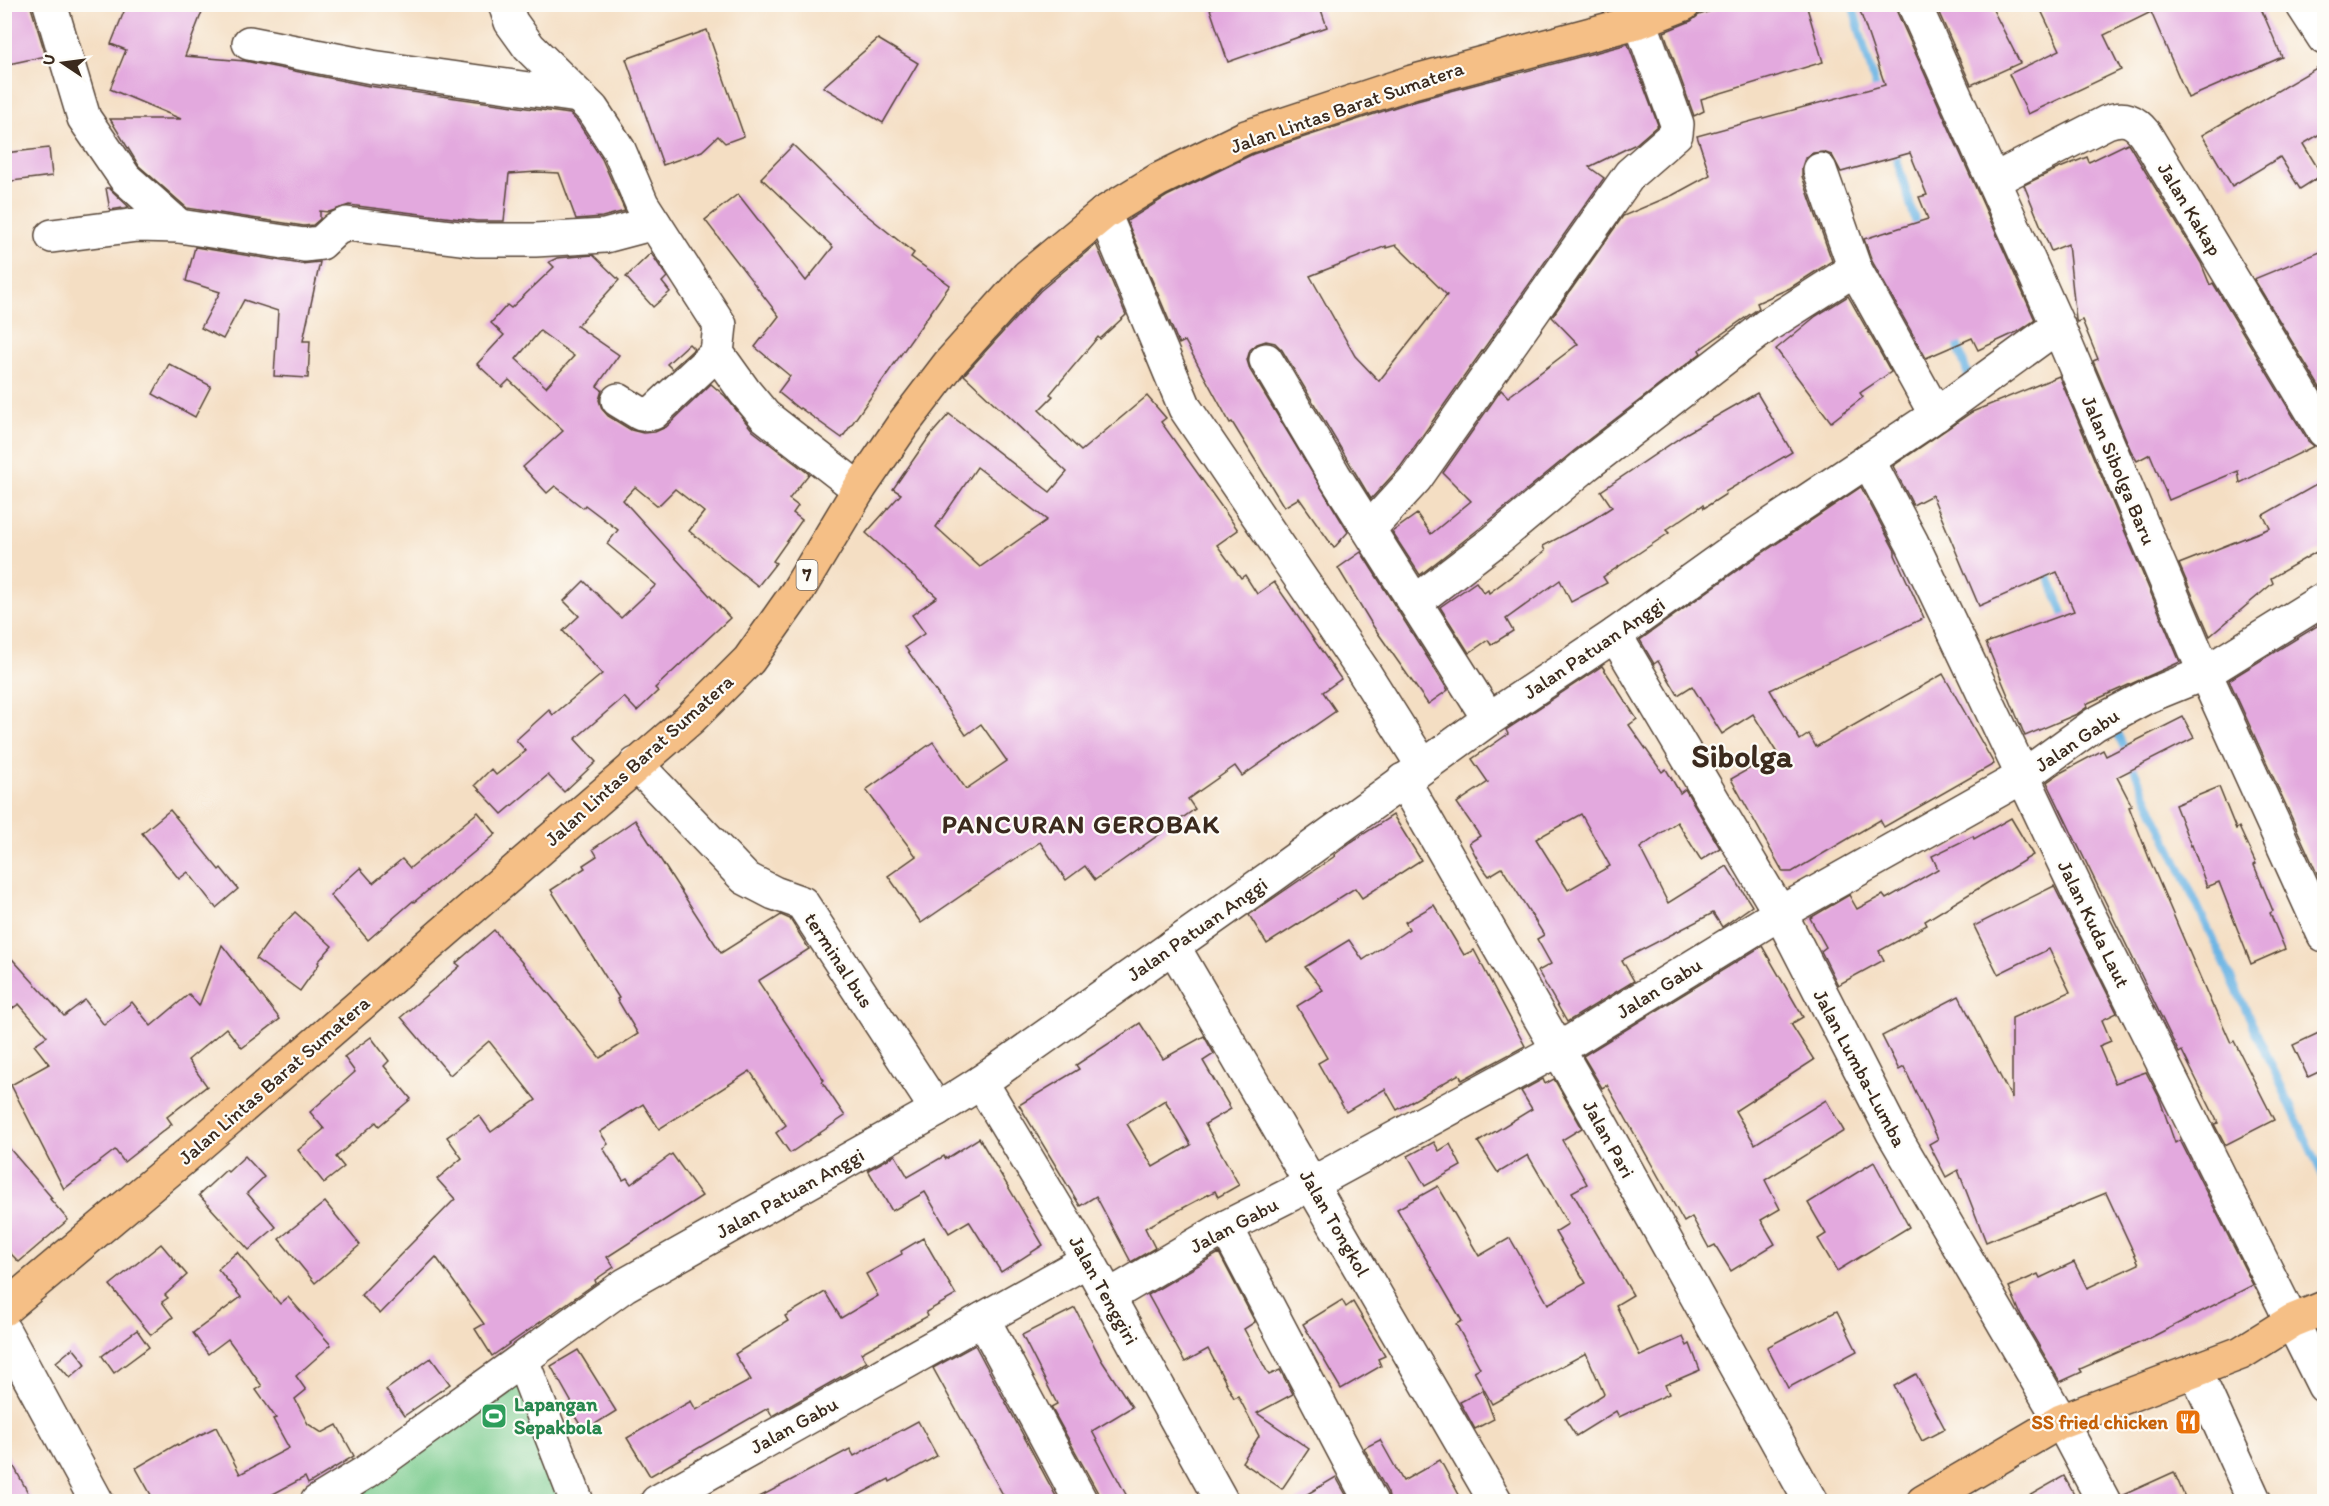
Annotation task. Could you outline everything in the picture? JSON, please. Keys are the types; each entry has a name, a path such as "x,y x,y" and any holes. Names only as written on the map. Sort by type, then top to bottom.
{"main road":[{"name":"Jalan Lintas Barat Sumatera","path":"4,1309 193,1150 690,719 749,660 797,592 859,489 904,423 957,355 1028,276 1104,213 1158,180 1246,137 1412,82 1640,21 1684,4"},
{"path":"1923,1502 2061,1421 2241,1353 2292,1321 2325,1308"}],"street":[{"path":"50,4 84,118 125,178 179,226"},
{"path":"505,4 511,22 529,47 592,110 619,150 642,204 720,325 717,353 653,412 641,414 618,400"},
{"name":"Jalan Sibolga Baru","path":"1914,4 2058,326 2205,673 2325,935"},
{"path":"2302,4 2325,38"},
{"path":"1370,528 1416,478 1630,174 1676,134 1677,124 1640,21"},
{"path":"249,44 372,67 578,96"},
{"name":"Jalan Kakap","path":"1994,180 2107,122 2127,119 2136,123 2145,134 2325,431"},
{"path":"1820,170 1855,269 1936,415"},
{"name":"Jalan Pari","path":"1104,213 1185,408 1362,669 1413,773 1559,1049 1811,1502"},
{"path":"52,236 137,225 179,226 304,245 321,243 336,229 347,224 476,240 536,240 604,236 654,223"},
{"path":"1415,602 1496,540 1586,465 1757,334 1855,269"},
{"name":"Jalan Patuan Anggi","path":"317,1502 366,1472 625,1285 937,1110 981,1082 1271,878 1489,719 1615,635 1735,549 1936,415 2058,326"},
{"path":"717,353 765,416 859,489"},
{"path":"1266,360 1334,475 1370,528 1489,719"},
{"name":"Jalan Kuda Laut","path":"1868,460 1912,543 2088,913 2325,1386"},
{"name":"Jalan Gabu","path":"1108,1297 1226,1227 1559,1049 1780,913 2022,777 2095,724 2146,697 2205,673 2325,598"},
{"name":"Jalan Lumba-Lumba","path":"1615,635 1780,913 1893,1133 2061,1421 2104,1502"},
{"name":"terminal bus","path":"636,764 745,878 774,893 802,903 937,1110"},
{"name":"Jalan Tongkol","path":"1173,946 1496,1502"},
{"name":"Jalan Tenggiri","path":"981,1082 1088,1260 1222,1502"},
{"path":"1226,1227 1371,1502"},
{"name":"Jalan Gabu","path":"657,1502 1088,1260"},
{"path":"983,1319 1081,1502"},
{"path":"4,1332 97,1502"},
{"path":"522,1360 578,1502"},
{"path":"2195,1370 2255,1502"}],"green space":[{"name":"Lapangan Sepakbola","path":"522,1360 577,1502 317,1502"}],"building":[{"path":"4,4 30,4 46,56 4,65"},
{"path":"127,4 205,4 185,56 245,61 369,86 570,114 602,159 625,211 602,217 576,219 559,173 537,172 509,174 504,221 477,221 349,205 329,212 320,211 320,219 313,225 304,226 187,208 139,166 110,119 181,119 110,89 126,50 111,44"},
{"path":"1223,4 1319,4 1327,27 1228,62 1210,9"},
{"path":"1731,4 1806,4 1823,62 1701,99 1704,111 1694,116 1664,32 1691,21 1699,15"},
{"path":"1896,4 1897,12 2035,320 2019,331 1978,350 1972,338 1926,358 1872,261 1864,239 1928,219 1919,197 1927,195 1910,153 1841,172 1832,155 1823,152 1813,153 1805,158 1802,176 1832,261 1790,288 1757,303 1759,308 1699,350 1701,353 1575,450 1420,575 1392,532 1417,514 1431,534 1471,501 1443,473 1501,390 1508,397 1578,344 1552,317 1623,216 1673,195 1710,175 1697,136 1885,85 1860,11"},
{"path":"1935,4 1990,4 2020,63 1971,85"},
{"path":"2038,4 2259,4 2282,57 2188,98 2151,12 2104,35 2121,70 2028,114 2009,74 2060,50"},
{"path":"707,30 744,136 725,143 718,136 702,151 663,165 626,59"},
{"path":"878,39 918,63 883,123 823,87"},
{"path":"1628,44 1658,125 1636,144 1589,167 1604,178 1401,466 1371,499 1282,350 1275,343 1266,341 1250,350 1247,360 1250,370 1348,532 1334,548 1299,498 1284,507 1232,422 1230,423 1185,341 1179,344 1127,221 1167,196 1253,154 1417,100","holes":["1396,245 1447,295 1379,381 1355,356 1310,276 1386,246 1386,248"]},
{"path":"2325,63 2325,131 2303,144 2322,175 2300,189 2280,157 2232,186 2202,135"},
{"path":"2128,143 2201,263 2210,285 2213,283 2308,441 2314,446 2240,483 2238,471 2169,500 2150,454 2137,461 2131,451 2093,361 2098,359 2082,320 2077,322 2076,320 2068,244 2051,251 2024,185 2087,157 2089,162"},
{"path":"793,145 859,209 914,253 911,257 950,285 842,438 778,392 790,376 755,347 779,316 705,220 738,194 806,281 833,247 761,178"},
{"path":"49,148 52,176 4,182 4,153"},
{"path":"106,188 109,188 129,207 110,210"},
{"path":"1096,244 1126,315 1100,339 1098,337 1050,394 1053,396 1039,410 1081,451 1147,396 1166,418 1161,422 1238,530 1217,545 1241,578 1245,575 1257,594 1274,582 1341,679 1323,692 1336,711 1242,776 1235,766 1188,799 1195,809 1095,880 1085,866 1066,880 1040,842 921,923 888,876 916,856 866,790 933,742 966,789 1007,761 981,724 966,735 905,647 925,633 912,615 937,597 866,533 901,494 893,489 929,437 949,414 1050,492 1067,472 964,375 1040,291","holes":["977,467 1047,520 980,567 936,527"]},
{"path":"195,247 301,264 320,262 303,341 310,341 308,378 274,376 278,311 244,300 223,339 201,328 220,292 186,281"},
{"path":"2325,250 2325,396 2254,279"},
{"path":"651,253 667,277 662,282 670,292 653,307 626,277"},
{"path":"593,255 619,280 577,326 619,355 597,386 602,390 599,400 608,416 631,430 643,433 655,432 666,427 711,384 725,396 753,431 809,474 789,499 798,506 793,513 802,520 773,561 776,563 758,586 689,531 704,512 675,489 658,506 635,487 623,500 730,618 655,688 658,691 637,711 624,697 575,739 596,762 564,792 548,775 502,814 475,785 491,769 496,775 526,751 516,740 549,710 553,715 602,674 563,631 579,616 564,601 584,581 621,618 656,585 607,544 618,530 585,505 583,508 555,486 547,493 523,467 563,431 509,380 502,387 477,364 504,335 491,323 507,305 511,308 554,267 549,262 557,258","holes":["540,331 574,356 546,387 516,359"]},
{"path":"1848,296 1891,372 1860,393 1863,397 1831,422 1776,349 1816,316"},
{"path":"689,344 694,349 672,369 667,364"},
{"path":"169,364 211,386 195,417 153,394"},
{"path":"2059,376 2180,662 2086,704 2087,707 2077,714 2025,736 1986,643 2074,611 2057,572 1979,606 1932,495 1913,505 1893,466 1972,412"},
{"path":"1757,393 1792,452 1666,530 1669,533 1603,577 1607,583 1571,602 1560,580 1506,619 1513,631 1491,645 1488,640 1469,653 1440,607 1476,582 1484,593 1488,590 1489,593 1545,551 1543,546 1612,507 1601,491 1687,433"},
{"path":"2325,480 2325,547 2271,578 2273,583 2210,636 2179,564 2270,528 2263,515"},
{"path":"1861,487 1895,551 1924,618 1770,690 1800,740 1809,734 1816,747 1943,674 1994,764 1884,827 1880,820 1792,872 1783,872 1731,779 1777,753 1753,714 1722,734 1692,686 1678,695 1658,661 1654,664 1640,640 1746,564"},
{"path":"1361,552 1448,690 1428,704 1373,626 1338,568"},
{"path":"2325,621 2325,891 2229,680"},
{"path":"1602,666 1637,719 1629,725 1662,772 1666,769 1680,793 1685,789 1720,848 1701,860 1677,822 1640,848 1668,903 1727,866 1752,906 1722,927 1713,913 1622,960 1634,981 1567,1022 1538,971 1551,964 1537,939 1544,935 1502,868 1489,876 1480,864 1469,843 1480,836 1457,803 1488,782 1472,759 1508,734 1506,730","holes":["1581,814 1610,866 1568,890 1536,839"]},
{"path":"2183,717 2194,738 2117,777 2132,806 2129,807 2151,863 2213,1007 2231,1043 2234,1041 2274,1120 2225,1145 2214,1124 2218,1123 2182,1051 2179,1053 2047,782 2103,750 2106,756"},
{"path":"2219,787 2236,829 2239,827 2256,864 2254,865 2273,911 2270,913 2285,949 2251,964 2219,882 2207,887 2175,805"},
{"path":"170,810 219,870 221,868 238,889 216,908 188,872 179,879 142,833"},
{"path":"478,812 496,834 368,940 330,895 360,868 373,883 402,859 410,868"},
{"path":"1393,815 1421,860 1362,898 1355,888 1267,944 1249,915"},
{"path":"2011,818 2033,855 1925,921 1927,925 1879,951 1884,960 1838,985 1821,951 1826,947 1810,918 1849,895 1857,909 1883,895 1886,899 1938,869 1932,856 1973,836 1974,839"},
{"path":"635,820 721,953 781,915 790,919 809,949 758,981 824,1080 822,1082 845,1116 790,1153 776,1133 786,1125 750,1071 659,1129 643,1104 600,1132 608,1144 603,1148 623,1180 627,1178 631,1184 672,1154 702,1196 607,1257 614,1267 595,1280 596,1283 492,1356 475,1329 484,1324 436,1257 380,1314 361,1295 455,1199 437,1179 462,1158 447,1137 479,1115 491,1132 536,1100 489,1041 450,1075 401,1017 460,966 456,963 494,930 551,996 600,1058 638,1034 617,999 619,998 551,890 585,868 583,865 597,856 593,849"},
{"path":"2054,886 2117,1013 2102,1020 2111,1041 2099,1046 2115,1083 2146,1072 2159,1097 2175,1143 2180,1140 2253,1285 2148,1339 2080,1369 2082,1372 2060,1382 2021,1315 2009,1287 2038,1274 2040,1278 2074,1262 2087,1288 2139,1264 2106,1193 1986,1242 1958,1170 1946,1177 1929,1144 1938,1139 1904,1067 1899,1070 1882,1036 1959,996 2012,1099 2012,1018 2070,992 2049,949 1998,974 1974,926"},
{"path":"1434,905 1464,955 1474,950 1525,1046 1462,1080 1459,1074 1397,1110 1385,1089 1346,1112 1318,1063 1327,1058 1297,1006 1323,990 1305,967 1349,940 1363,960 1409,929 1405,922"},
{"path":"295,912 332,946 318,962 319,964 300,991 256,959 272,936"},
{"path":"222,945 280,1019 242,1048 226,1028 188,1060 207,1086 167,1117 172,1124 124,1162 115,1150 64,1189 11,1085 49,1064 34,1045 47,1036 19,1004 4,1014 4,950 64,1016 85,1000 104,1025 132,1002 151,1026 189,994 199,1006"},
{"path":"1762,946 1803,1017 1791,1024 1814,1060 1735,1111 1755,1144 1826,1100 1844,1131 1765,1180 1780,1209 1761,1220 1775,1244 1731,1271 1715,1245 1709,1248 1692,1217 1684,1222 1607,1085 1602,1088 1583,1056"},
{"path":"1140,1023 1163,1059 1204,1036 1214,1054 1203,1061 1231,1109 1205,1124 1239,1185 1218,1197 1215,1191 1145,1228 1155,1248 1131,1262 1096,1196 1080,1206 1019,1105 1079,1069 1076,1065","holes":["1165,1100 1191,1145 1153,1167 1127,1124"]},
{"path":"2325,1030 2325,1069 2308,1077 2293,1045"},
{"path":"371,1037 389,1061 384,1066 411,1099 379,1126 376,1122 336,1157 344,1167 324,1183 298,1150 324,1129 310,1112 355,1072 344,1057"},
{"path":"1543,1079 1545,1084 1554,1079 1582,1128 1562,1140 1587,1184 1572,1192 1633,1295 1616,1305 1640,1356 1683,1337 1687,1346 1690,1344 1700,1370 1665,1385 1669,1394 1619,1417 1616,1411 1576,1436 1565,1419 1604,1394 1586,1353 1492,1404 1474,1371 1480,1368 1456,1324 1462,1321 1397,1209 1438,1186 1479,1256 1510,1238 1548,1304 1586,1283 1555,1232 1568,1224 1528,1155 1498,1173 1478,1142 1532,1109 1521,1091"},
{"path":"979,1138 1043,1245 1001,1272 969,1221 949,1233 925,1192 892,1211 868,1170 895,1155 908,1177 944,1156 946,1159"},
{"path":"4,1142 68,1220 19,1262 4,1247"},
{"path":"1434,1142 1439,1151 1450,1144 1461,1166 1425,1186 1408,1156"},
{"path":"245,1156 264,1177 247,1193 276,1227 249,1250 199,1195"},
{"path":"1874,1162 1909,1227 1837,1271 1818,1239 1826,1234 1808,1203"},
{"path":"325,1202 360,1245 315,1283 279,1239"},
{"path":"923,1238 956,1295 926,1312 928,1316 861,1353 867,1362 772,1416 768,1408 650,1476 627,1438 691,1401 696,1410 751,1380 735,1354 788,1321 785,1316 825,1292 841,1318 878,1296 866,1274 902,1254 901,1251"},
{"path":"161,1244 187,1275 165,1295 168,1298 162,1302 173,1317 151,1335 110,1285"},
{"path":"237,1252 280,1304 288,1297 331,1345 296,1376 306,1390 295,1399 308,1424 322,1433 337,1425 354,1456 308,1484 305,1477 258,1502 155,1502 136,1468 177,1444 178,1446 216,1427 240,1474 289,1448 273,1419 276,1418 256,1390 262,1386 228,1339 208,1354 193,1333 241,1297 218,1269"},
{"path":"1219,1253 1255,1322 1244,1329 1269,1375 1280,1370 1293,1394 1257,1413 1309,1449 1282,1489 1242,1462 1259,1436 1238,1396 1234,1398 1208,1349 1185,1362 1148,1295"},
{"path":"1342,1300 1346,1307 1353,1302 1385,1356 1378,1359 1381,1366 1341,1389 1303,1324"},
{"path":"1075,1308 1102,1361 1132,1407 1092,1431 1130,1502 1100,1502 1098,1493 1051,1407 1057,1404 1022,1335"},
{"path":"1837,1311 1857,1351 1788,1388 1767,1347"},
{"path":"137,1330 149,1347 114,1373 102,1356"},
{"path":"975,1345 1059,1502 1007,1502 933,1368"},
{"path":"73,1348 86,1364 70,1378 56,1362"},
{"path":"578,1350 616,1411 584,1431 569,1407 573,1405 551,1366"},
{"path":"431,1358 450,1384 404,1416 386,1390"},
{"path":"1916,1374 1945,1429 1922,1441 1894,1386"},
{"path":"1483,1390 1494,1419 1475,1429 1460,1402"},
{"path":"918,1421 937,1456 890,1482 889,1479 845,1502 750,1502 850,1449 854,1456"},
{"path":"1380,1440 1403,1481 1440,1460 1463,1502 1390,1502 1388,1493 1364,1448"},
{"path":"4,1448 33,1502 4,1502"},
{"path":"2174,1472 2187,1502 2123,1502 2121,1496"},
{"path":"2064,1476 2078,1502 2018,1502"},
{"path":"1336,1477 1350,1502 1294,1502"}],"waterway":[{"path":"1852,4 1878,95"},
{"path":"1893,147 1918,230"},
{"path":"1954,335 1970,381"},
{"path":"2045,567 2067,623"},
{"path":"2113,724 2324,1178"}],"place":[{"name":"Lapangan Sepakbola","path":"494,1416"},
{"name":"SS fried chicken","path":"2188,1422"}],"district":[{"name":"Sibolga","path":"1742,756"},
{"name":"PANCURAN GEROBAK","path":"1081,824"}]}
